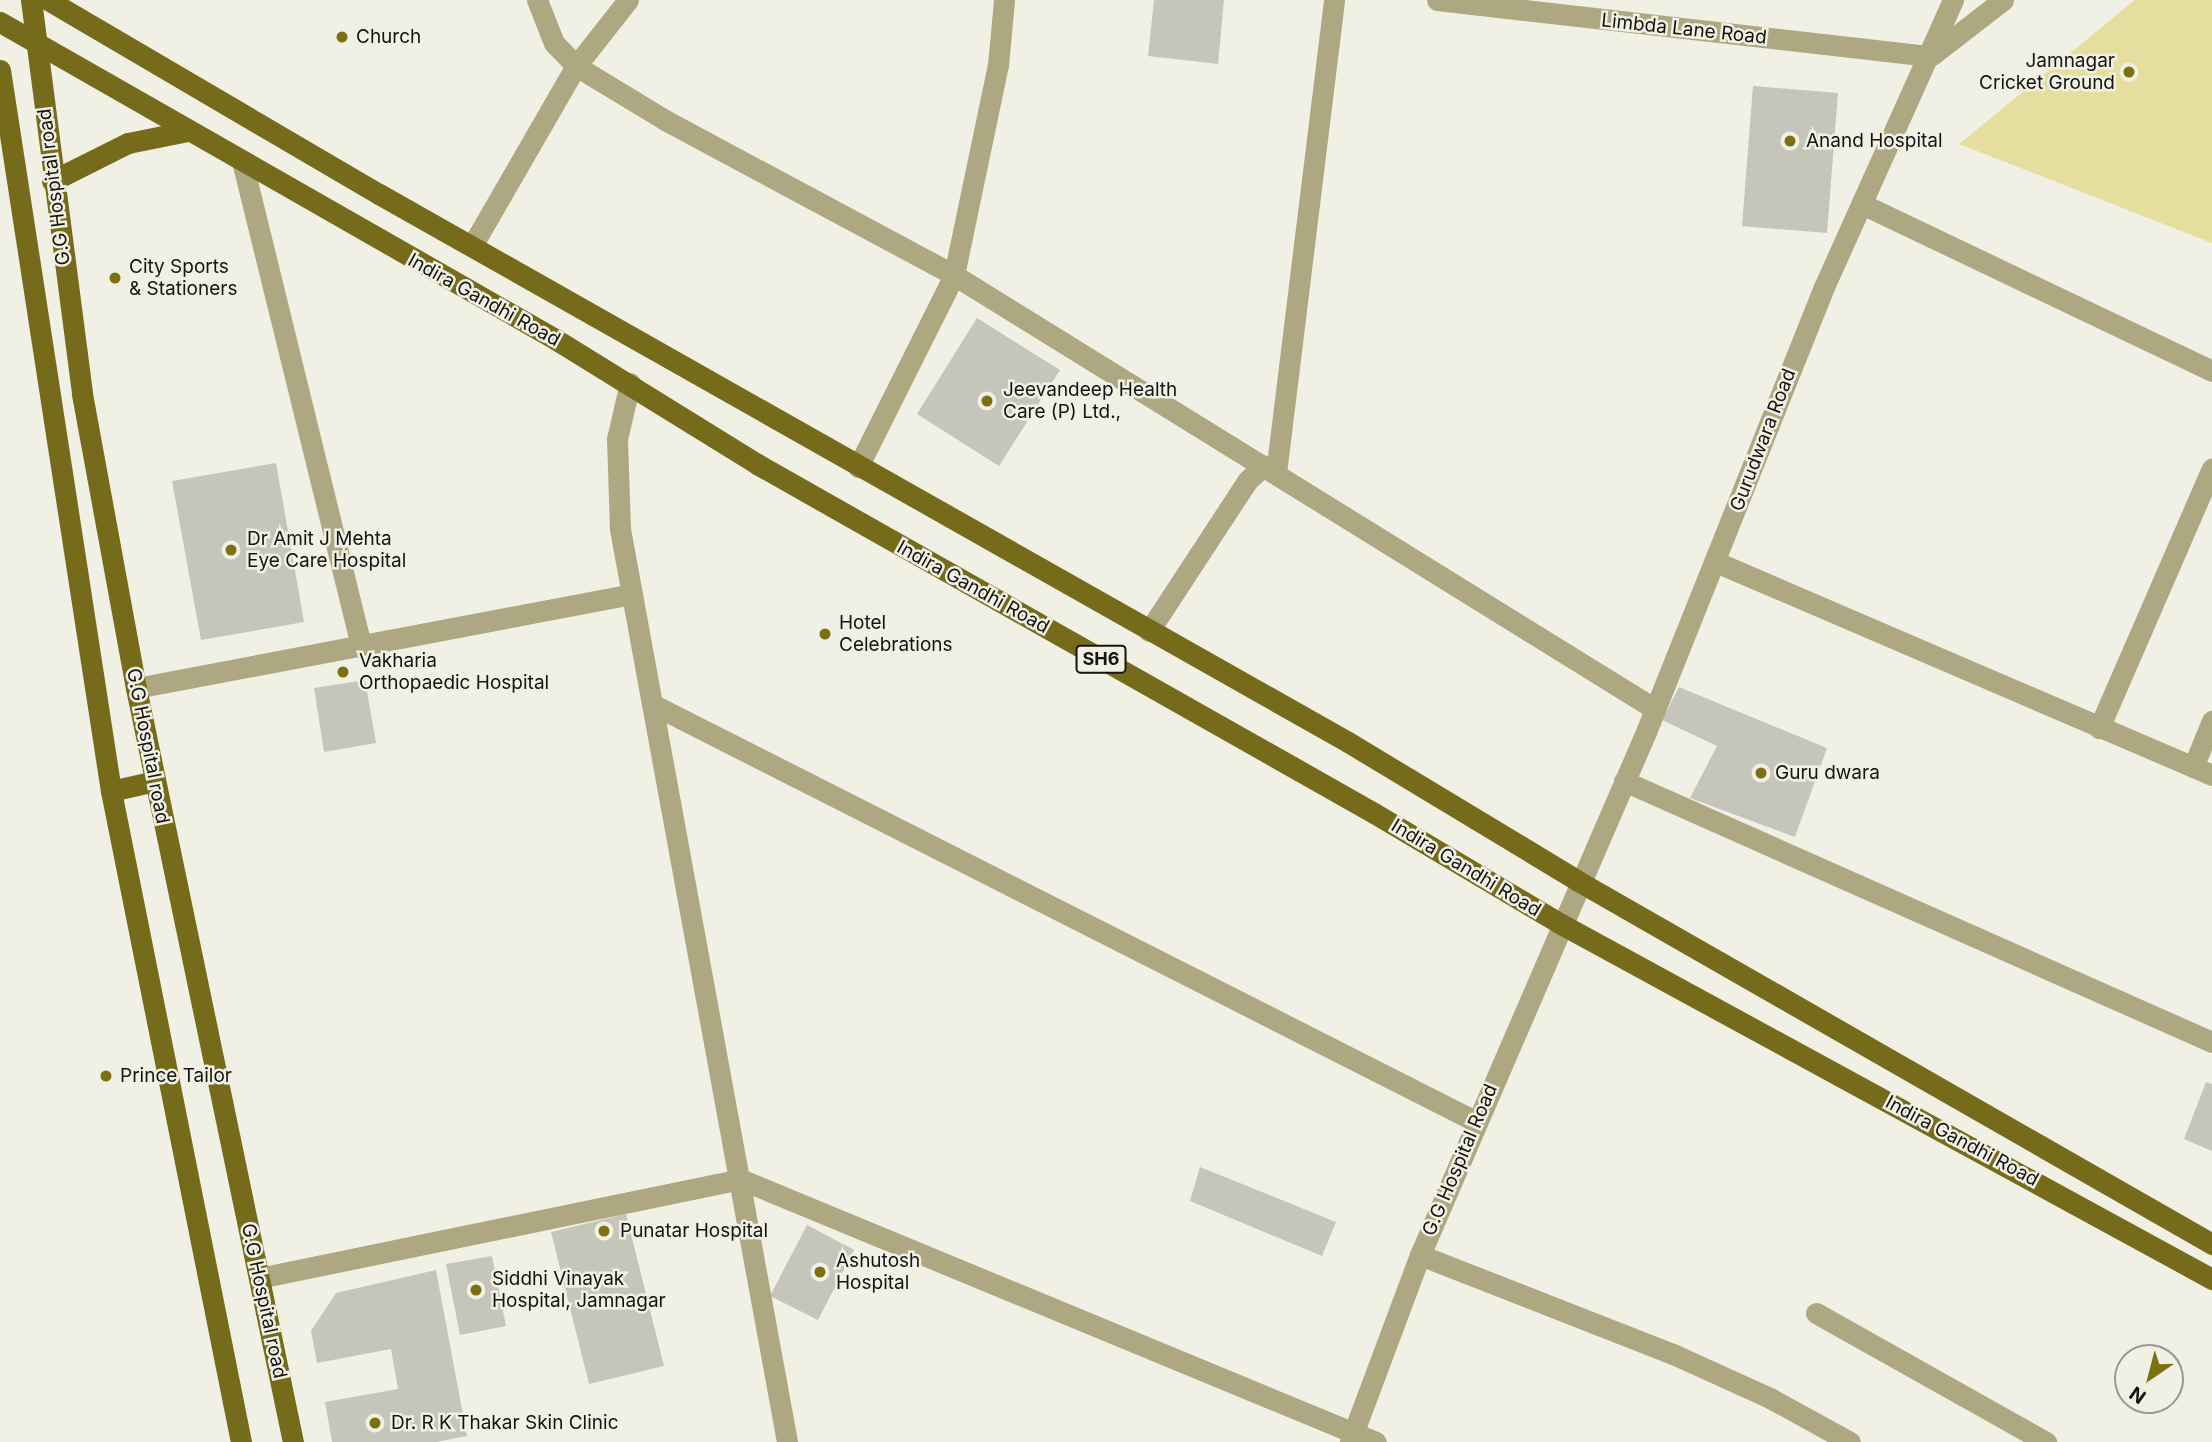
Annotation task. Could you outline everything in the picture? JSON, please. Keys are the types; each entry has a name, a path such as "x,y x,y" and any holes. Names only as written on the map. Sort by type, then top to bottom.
{"main road":[{"name":"G.G Hospital road","path":"31,0 52,181 82,394 135,688 293,1442"},
{"name":"Indira Gandhi Road","path":"48,0 858,467 1348,742 1578,881 2212,1244"},
{"name":"Indira Gandhi Road","path":"0,22 630,383 757,464 1374,813 1561,925 2212,1279"},
{"name":"G.G Hospital road","path":"0,69 6,160 111,791 241,1442"},
{"path":"52,181 128,143 188,131"},
{"path":"111,791 155,781"}],"street":[{"path":"537,0 554,43 576,66 665,120 954,275 1655,709"},
{"path":"472,246 576,66 628,0"},
{"path":"858,467 954,275 998,65 1004,0"},
{"path":"1270,469 1334,0"},
{"name":"Limbda Lane Road","path":"1437,0 1549,7 1930,56"},
{"name":"Gurudwara Road","path":"1578,881 1624,781 1716,562 1800,343 1953,0"},
{"path":"1930,56 2003,0"},
{"path":"242,161 361,645"},
{"path":"1862,204 2212,371"},
{"path":"630,383 617,439 620,530 787,1442"},
{"path":"2099,728 2212,468"},
{"path":"1149,631 1247,481 1270,469"},
{"path":"1716,562 2202,771 2212,721"},
{"path":"135,688 632,594"},
{"path":"652,704 1477,1122"},
{"path":"1624,781 2212,1042"},
{"name":"G.G Hospital Road","path":"1352,1437 1420,1255 1578,881"},
{"path":"259,1278 740,1179 1352,1437 1376,1442"},
{"path":"1420,1255 1673,1354 1770,1398 1850,1442"},
{"path":"1816,1313 2046,1442"}],"shaded area":[{"name":"Jamnagar Cricket Ground","path":"2135,0 2212,0 2212,243 1959,144"}],"building":[{"path":"1154,0 1224,0 1218,64 1148,56"},
{"path":"1753,86 1838,93 1827,233 1742,226"},
{"path":"977,318 1060,370 999,466 917,414"},
{"path":"276,463 304,622 201,640 172,481"},
{"path":"365,680 376,743 324,752 314,688"},
{"name":"Guru dwara","path":"1679,687 1827,748 1795,837 1690,798 1717,746 1662,720"},
{"path":"2206,1082 2212,1084 2212,1151 2184,1139"},
{"path":"1200,1167 1336,1222 1322,1256 1190,1201"},
{"path":"626,1214 664,1366 589,1384 551,1232"},
{"path":"807,1225 854,1250 818,1320 770,1296"},
{"path":"492,1256 506,1326 460,1335 446,1264"},
{"path":"436,1270 467,1436 436,1442 332,1442 325,1402 398,1389 391,1349 317,1363 311,1331 336,1293"}],"place":[{"name":"Church","path":"342,37"},
{"name":"Jamnagar Cricket Ground","path":"2129,72"},
{"name":"Anand Hospital","path":"1790,141"},
{"name":"City Sports & Stationers","path":"115,278"},
{"name":"Jeevandeep Health Care (P) Ltd.,","path":"987,401"},
{"name":"Dr Amit J Mehta Eye Care Hospital","path":"231,550"},
{"name":"Hotel Celebrations","path":"825,634"},
{"name":"Vakharia Orthopaedic Hospital","path":"343,672"},
{"name":"Guru dwara","path":"1761,773"},
{"name":"Prince Tailor","path":"106,1076"},
{"name":"Punatar Hospital","path":"604,1231"},
{"name":"Ashutosh Hospital","path":"820,1272"},
{"name":"Siddhi Vinayak Hospital, Jamnagar","path":"476,1290"},
{"name":"Dr. R K Thakar Skin Clinic","path":"375,1423"}]}
